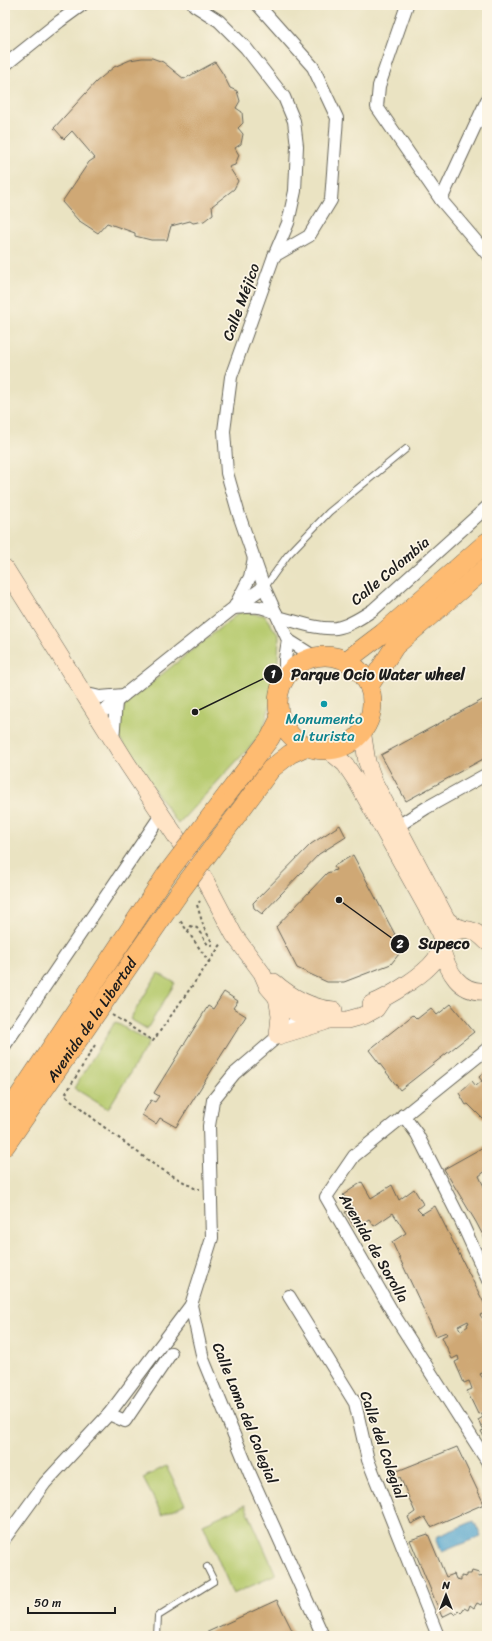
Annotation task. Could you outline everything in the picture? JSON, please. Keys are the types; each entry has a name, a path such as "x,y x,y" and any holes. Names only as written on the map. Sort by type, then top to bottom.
{"main road":[{"path":"346,661 388,629 487,542"},
{"path":"369,686 395,646 487,567"},
{"path":"5,568 97,716 207,885 232,931 262,973 268,987 280,994 317,1007 332,1010 366,1006 382,1000 410,981 422,975 435,960 448,935 464,929"},
{"path":"331,656 346,661 355,667 369,686 372,701 370,716 362,730 353,740 341,747 317,749 307,746 295,739 286,730 280,718 277,702 280,686 288,673 300,662 315,657 331,656"},
{"name":"Avenida de la Libertad","path":"5,1117 166,875 270,738 280,718"},
{"path":"362,730 367,762 375,784 447,920 455,926 472,930 487,942"},
{"name":"Avenida de la Libertad","path":"5,1146 174,900 231,823 272,769 290,754 307,746"},
{"path":"327,749 345,764 357,782 436,924 444,958 454,978 468,989 486,994"},
{"path":"422,975 454,978"},
{"path":"280,994 285,1007 300,1015 322,1020 347,1020 365,1014 376,1008 382,1000"},
{"path":"280,994 278,1036 293,1030 332,1020"},
{"path":"300,1015 309,1009 330,1014 343,1014 356,1008"}],"street":[{"path":"5,65 60,20 82,5"},
{"name":"Calle Méjico","path":"194,5 219,20 246,48 284,97 294,121 297,146 295,191 288,223 274,256 231,377 224,431 227,474 264,587 288,640"},
{"path":"258,5 313,67 337,118 331,200 309,236 274,256"},
{"path":"407,5 379,86 377,107 441,200 487,254"},
{"path":"441,200 487,100"},
{"name":"Calle Colombia","path":"233,608 254,606 263,607 277,615 316,627 336,628 355,621 372,610 487,507"},
{"path":"233,608 250,577 254,557"},
{"path":"97,716 233,608 264,587"},
{"path":"285,677 285,659 288,640 315,657"},
{"path":"83,693 100,697 120,698"},
{"path":"113,740 120,698"},
{"path":"398,826 426,808 487,774"},
{"path":"5,1044 161,815"},
{"path":"5,1538 45,1483 109,1414 191,1305 212,1238 209,1126 214,1100 234,1074 300,1015"},
{"name":"Avenida de Sorolla","path":"487,1049 403,1115 354,1156 326,1197 396,1318 487,1461"},
{"path":"403,1115 417,1134 461,1221 487,1278"},
{"name":"Calle del Colegial","path":"289,1296 355,1403 368,1460 438,1636"},
{"name":"Calle Loma del Colegial","path":"191,1305 204,1359 250,1474 322,1636"},
{"path":"109,1414 125,1421 171,1353"}],"lane":[{"path":"264,587 287,556 329,512 406,449"},
{"path":"157,1636 158,1616 214,1581 207,1567"}],"path":[{"path":"188,932 190,926 197,928 208,945 212,945 212,942 204,928 197,906 207,885"},
{"path":"174,900 188,932 209,962"},
{"path":"112,1015 153,1041 232,931"},
{"path":"96,1042 65,1095 100,1124 156,1166 196,1189 211,1190"}],"green space":[{"path":"240,612 264,615 279,636 277,681 262,734 178,824 120,739 117,722 126,703"},
{"path":"158,973 175,983 147,1029 130,1019"},
{"path":"115,1022 149,1042 108,1109 74,1088"},
{"path":"166,1466 185,1504 162,1515 143,1478"},
{"path":"245,1505 276,1575 233,1594 203,1524"}],"water":[{"path":"474,1521 481,1536 442,1552 436,1537"}],"building":[{"path":"152,58 163,62 184,79 215,62 230,88 237,91 240,101 236,108 242,112 243,123 238,128 243,134 241,144 235,148 239,155 235,165 229,167 238,181 234,189 212,206 213,214 204,221 193,223 190,221 171,226 167,240 151,240 135,236 135,233 107,223 98,233 78,220 62,202 89,162 95,158 72,131 64,139 54,128 96,82 114,67 130,60"},
{"path":"486,698 487,757 406,801 381,755"},
{"path":"340,825 346,837 319,854 262,914 254,908 253,903 311,844"},
{"path":"353,855 400,944 399,954 391,964 344,982 327,982 297,968 276,927 327,873 336,870 334,866"},
{"path":"224,992 238,1001 233,1008 246,1016 176,1127 160,1118 156,1124 142,1115 151,1100 155,1102 159,1096 154,1093 208,1006 213,1009"},
{"path":"451,1004 474,1032 400,1090 369,1050 413,1015 417,1019 431,1008 437,1015"},
{"path":"487,1070 487,1121 468,1104 466,1105 459,1093 472,1081 476,1086 482,1081 479,1077"},
{"path":"487,1145 487,1170 479,1176 487,1193 487,1243 444,1169"},
{"path":"362,1182 371,1198 392,1185 399,1200 414,1189 423,1204 417,1209 422,1214 435,1206 487,1309 487,1312 480,1315 483,1319 486,1318 487,1321 487,1371 480,1374 487,1385 487,1443 481,1431 484,1430 478,1420 483,1417 481,1413 478,1414 467,1391 472,1389 469,1381 464,1383 455,1362 459,1360 458,1356 452,1359 442,1337 448,1334 446,1332 436,1336 392,1242 406,1233 393,1213 374,1226 369,1219 355,1228 345,1212 354,1209 343,1195","holes":["468,1321 469,1323 467,1324 468,1326 461,1331 458,1326"]},
{"path":"457,1447 484,1504 431,1527 425,1517 411,1524 408,1517 415,1512 400,1477 393,1481 390,1474"},
{"path":"428,1534 446,1577 454,1574 456,1579 461,1580 461,1576 466,1577 466,1574 471,1574 472,1571 479,1573 478,1577 486,1576 487,1600 485,1603 483,1601 481,1605 477,1603 474,1608 470,1605 468,1610 464,1608 461,1613 458,1610 455,1615 452,1612 442,1617 410,1540"},
{"path":"277,1600 295,1636 199,1636"}],"place":[{"name":"Monumento al turista","path":"324,704"},
{"name":"Parque Ocio Water wheel","path":"195,712"},
{"name":"Supeco","path":"339,900"}]}
